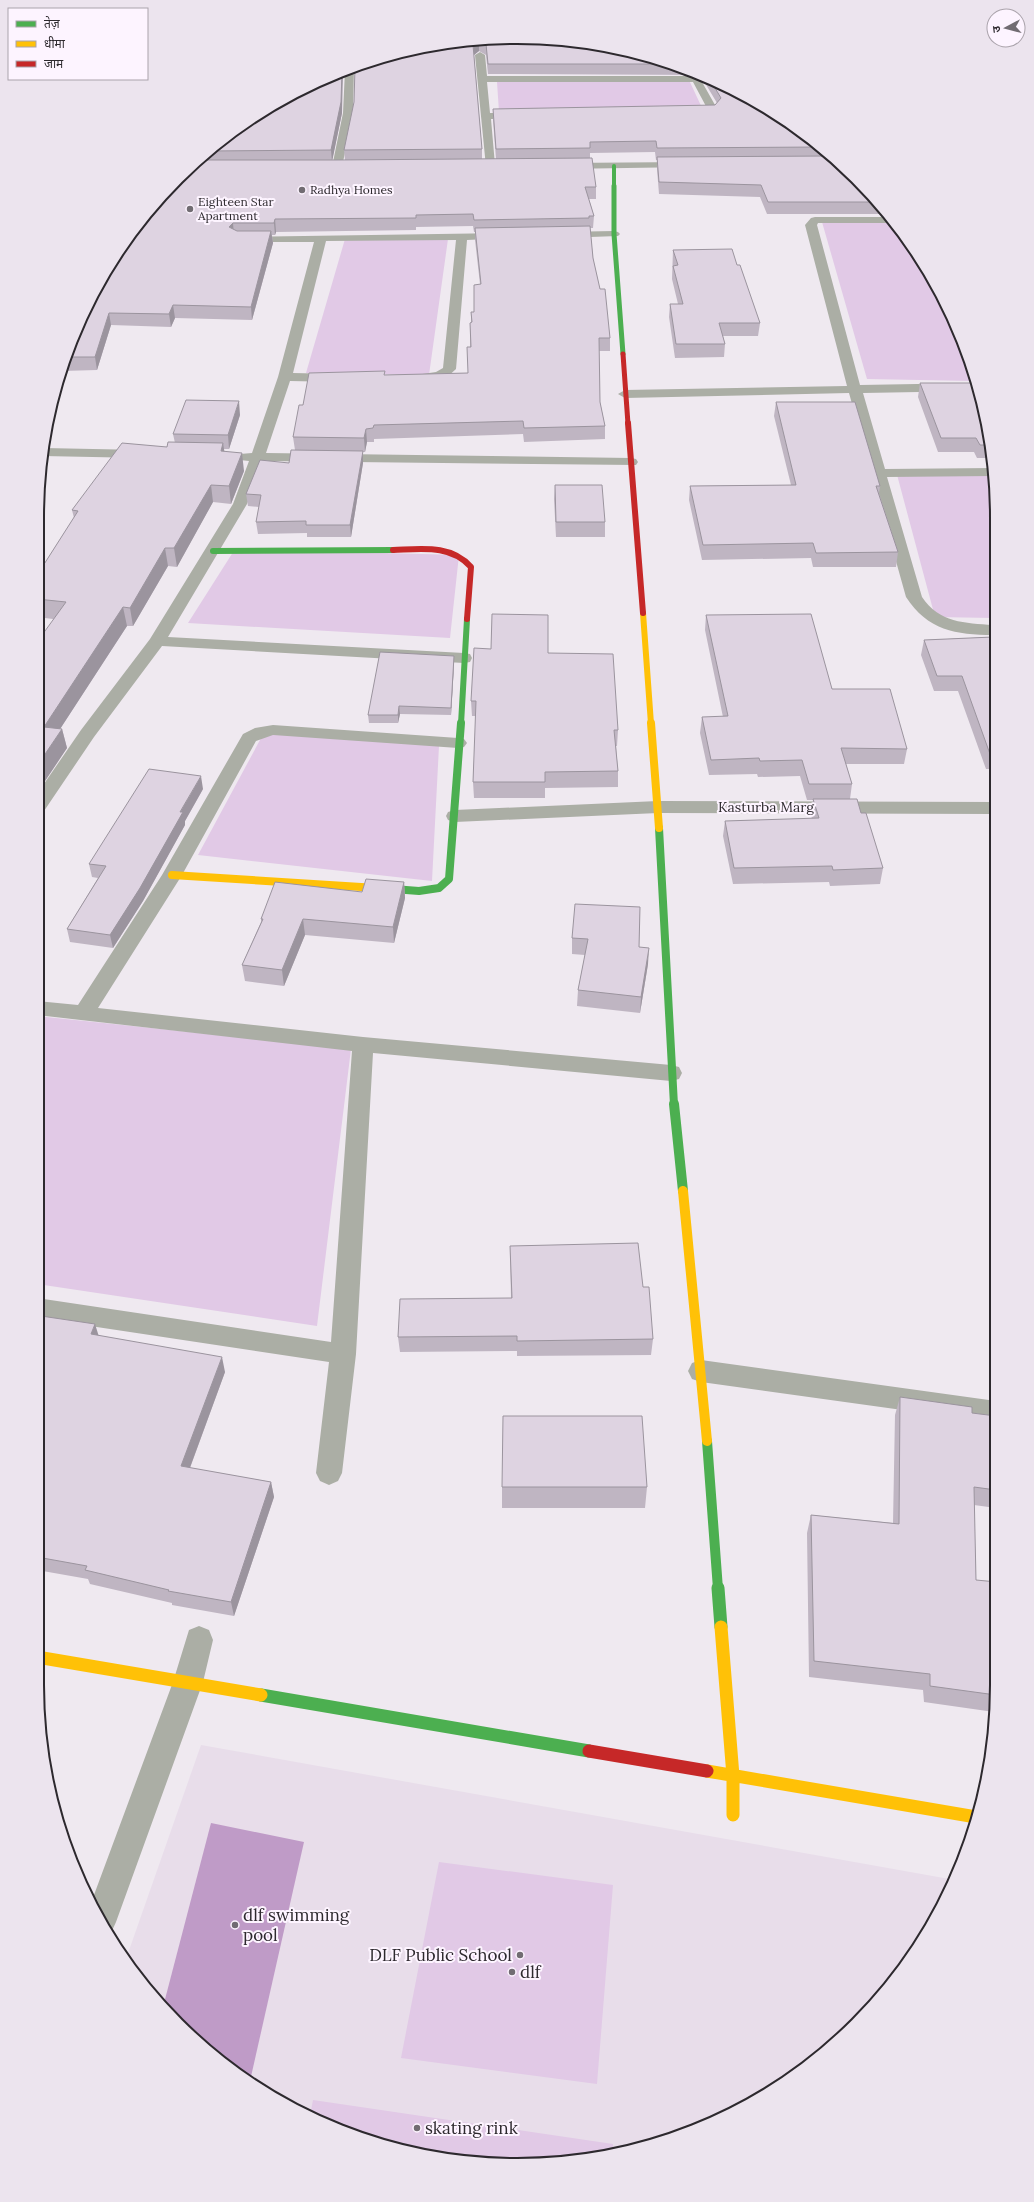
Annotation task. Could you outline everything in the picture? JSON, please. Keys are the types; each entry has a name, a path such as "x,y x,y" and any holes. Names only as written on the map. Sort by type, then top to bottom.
{"street":[{"path":"480,55 487,116 490,165"},
{"path":"337,167 348,113 350,75"},
{"path":"483,79 695,79"},
{"path":"681,115 714,112 696,79"},
{"path":"487,116 534,116"},
{"path":"552,166 700,165"},
{"path":"614,166 614,234 625,394 658,806 671,1073 701,1370 733,1776 733,1815"},
{"path":"885,220 815,220 812,226 855,390 880,473 914,597 919,608 932,619 952,626 968,629 990,630"},
{"path":"546,235 614,234"},
{"path":"403,379 427,379 440,376 449,369 462,236"},
{"path":"238,239 516,236"},
{"path":"44,797 87,734 156,641 213,551 240,504 258,457 285,377 321,238"},
{"path":"285,377 348,378"},
{"path":"625,394 972,387"},
{"path":"48,452 155,455"},
{"path":"234,456 631,462"},
{"path":"880,473 988,472"},
{"path":"172,875 419,891 439,888 449,879 455,816 458,743 471,567 466,558 456,552 443,550 213,551"},
{"path":"156,641 464,658"},
{"path":"83,1014 172,875 249,738 261,732 273,730 458,743"},
{"name":"Kasturba Marg","path":"455,816 658,806 990,808"},
{"path":"44,1009 363,1045 671,1073"},
{"path":"329,1473 342,1354 363,1045"},
{"path":"44,1309 342,1354"},
{"path":"701,1370 990,1411"},
{"path":"103,1914 188,1682 199,1640"},
{"path":"44,1658 971,1817"}],"shaded area":[{"path":"689,80 703,110 499,112 497,82"},
{"path":"886,221 927,280 954,336 970,381 867,379 822,222"},
{"path":"345,239 448,239 429,375 306,373"},
{"path":"896,471 988,472 990,517 990,618 935,617"},
{"path":"235,549 459,555 450,638 188,623"},
{"path":"267,727 439,746 432,881 198,855"},
{"path":"44,1017 351,1049 317,1326 44,1285"},
{"name":"DLF Public School","path":"201,1745 948,1879 927,1922 892,1973 873,1997 829,2041 780,2078 754,2095 726,2109 669,2133 609,2149 548,2157 486,2157 425,2149 365,2133 308,2109 280,2095 254,2078 205,2041 161,1997 128,1953"},
{"name":"dlf swimming pool","path":"211,1823 304,1842 251,2076 205,2041 165,2001"},
{"name":"dlf","path":"439,1862 613,1885 597,2084 401,2058"},
{"name":"skating rink","path":"313,2100 613,2144 613,2148 579,2154 548,2157 486,2157 455,2154 395,2142 365,2133 311,2110"}],"building":[{"path":"517,44 579,48 609,53 652,64 488,64 486,45"},
{"path":"473,46 482,149 344,150 354,102 355,73 395,60 425,53"},
{"path":"342,78 341,102 331,150 218,151 254,124 281,107"},
{"path":"715,88 754,107 811,147 657,148 656,141 590,142 590,148 496,149 493,109 715,105 721,98"},
{"path":"823,156 870,202 768,202 761,185 659,182 657,157"},
{"path":"592,158 596,187 585,187 594,216 589,216 589,218 474,220 473,214 416,215 416,218 275,219 274,223 233,223 229,227 237,231 271,231 251,307 173,305 169,314 109,313 95,357 72,357 80,336 107,280 124,254 161,205 206,160"},
{"path":"590,226 593,258 600,289 605,289 610,338 599,338 600,402 605,426 524,428 523,421 374,425 373,428 366,429 364,438 293,437 299,405 303,405 309,373 385,371 384,375 468,373 467,347 471,347 470,323 472,322 471,312 474,312 474,285 481,284 475,228"},
{"path":"732,249 737,265 740,265 760,323 719,323 725,344 676,344 670,304 683,304 673,266 678,265 673,250"},
{"path":"920,383 970,383 984,445 980,445 976,438 941,438"},
{"path":"186,400 239,401 228,435 173,434"},
{"path":"776,402 855,402 880,486 876,486 898,552 816,553 813,543 703,545 690,486 796,485"},
{"path":"168,442 223,443 221,451 242,453 229,486 211,485 174,548 165,548 130,608 123,607 44,727 44,632 66,602 44,600 44,564 78,511 72,510 122,443 167,447"},
{"path":"291,450 363,451 350,525 306,525 306,521 256,522 261,495 246,494 260,460 289,463"},
{"path":"555,485 602,485 605,522 556,522"},
{"path":"492,614 548,615 548,653 613,654 618,730 614,730 618,771 545,772 545,782 473,782 476,701 471,701 474,648 491,649"},
{"path":"811,614 832,689 890,689 907,749 841,748 852,784 809,784 802,760 760,761 759,758 711,760 702,717 728,716 706,615"},
{"path":"990,637 990,754 962,676 937,676 924,640"},
{"path":"380,652 454,656 451,708 399,706 398,715 368,715"},
{"path":"44,727 62,729 44,756"},
{"path":"149,769 201,776 180,812 183,812 140,888 110,935 67,929 106,866 89,864"},
{"path":"813,799 857,799 861,813 866,813 883,868 833,870 832,866 734,868 725,821 819,818"},
{"path":"366,879 404,882 393,927 303,919 282,970 242,965 263,919 261,919 275,882 362,892"},
{"path":"575,904 640,907 639,947 649,948 641,997 578,990 588,939 572,938"},
{"path":"638,1243 643,1287 649,1287 653,1339 517,1341 517,1336 398,1337 400,1299 512,1298 510,1246"},
{"path":"44,1316 95,1324 91,1334 222,1357 181,1466 271,1482 231,1602 168,1591 169,1590 85,1570 87,1566 44,1558"},
{"path":"900,1397 972,1407 972,1413 990,1415 990,1489 974,1487 976,1580 990,1581 990,1694 930,1686 930,1674 814,1661 811,1515 899,1524"},
{"path":"503,1416 642,1416 647,1487 502,1487"}],"traffic: fast":[{"path":"614,166 614,234 623,354"},
{"path":"213,551 393,550"},
{"path":"393,889 419,891 439,888 449,879 455,816 467,619"},
{"path":"659,828 671,1073 683,1191"},
{"path":"707,1441 721,1627"},
{"path":"261,1695 589,1751"}],"traffic: slow":[{"path":"643,613 659,828"},
{"path":"172,875 393,889"},
{"path":"683,1191 707,1441"},
{"path":"721,1627 733,1776 733,1815"},
{"path":"44,1658 261,1695"},
{"path":"707,1771 971,1816"}],"traffic: jam":[{"path":"623,354 643,613"},
{"path":"393,550 436,549 456,554 464,559 471,567 467,619"},
{"path":"589,1751 707,1771"}],"place":[{"name":"Radhya Homes","path":"302,190"},
{"name":"Eighteen Star Apartment","path":"190,209"},
{"name":"dlf swimming pool","path":"235,1925"},
{"name":"DLF Public School","path":"520,1955"},
{"name":"dlf","path":"512,1972"},
{"name":"skating rink","path":"417,2128"}]}
